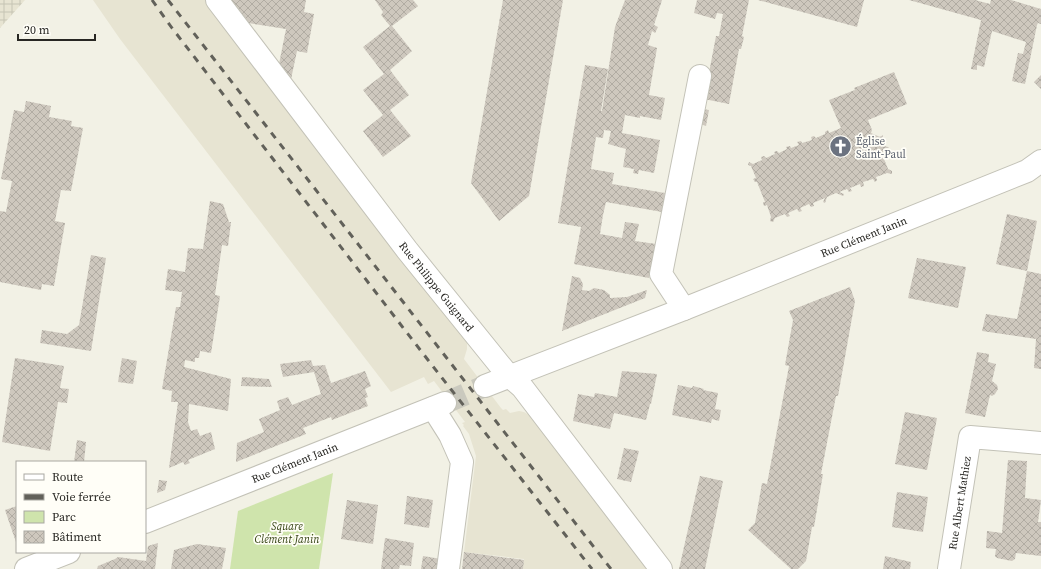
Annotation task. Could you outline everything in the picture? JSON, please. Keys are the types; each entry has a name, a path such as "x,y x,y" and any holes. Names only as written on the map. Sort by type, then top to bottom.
{"street":[{"name":"Rue Philippe Guignard","path":"217,0 407,250 509,376 522,387 661,569"},
{"path":"684,309 661,274 700,76"},
{"name":"Rue Clément Janin","path":"485,386 684,309 1027,171 1041,161"},
{"name":"Rue Clément Janin","path":"146,522 439,406 462,462 448,569"},
{"name":"Rue Albert Mathiez","path":"949,569 970,437 1041,443"},
{"path":"26,569 66,553"}],"shaded area":[{"path":"0,0 25,0 0,28"},
{"path":"93,0 206,0 328,166 465,337 467,349 464,359 501,408 503,410 506,409 510,413 519,411 529,415 648,569 523,569 524,559 464,552 476,456 469,434 462,423 465,422 434,381 428,384 424,377 391,392 120,39"}],"green space":[{"name":"Square Clément Janin","path":"333,473 319,569 230,569 238,511"}],"building":[{"path":"226,0 306,0 304,12 314,14 307,53 297,51 290,84 278,69 286,29 242,22"},
{"path":"375,0 413,0 418,6 392,26 412,51 390,70 409,95 390,110 411,136 383,157 363,131 383,115 363,90 384,74 363,47 390,26 381,15 383,12"},
{"path":"503,0 563,0 529,196 499,221 471,183"},
{"path":"625,0 662,0 654,25 658,27 655,33 652,31 648,45 657,48 649,95 665,98 661,120 625,115 622,133 660,140 654,173 639,170 638,174 633,173 634,169 623,167 626,149 608,144 611,131 604,130 603,138 596,137 591,169 614,173 612,184 665,193 662,212 606,202 603,215 600,234 622,238 625,222 639,224 635,241 656,244 649,278 574,264 581,227 558,223 585,65 608,69 602,111 615,27"},
{"path":"697,0 749,0 742,36 744,37 741,49 739,49 729,104 704,99 716,36 719,36 723,14 717,13 715,19 694,13"},
{"path":"758,0 864,0 857,27"},
{"path":"909,0 975,0 990,4 991,0 1011,0 1041,9 1041,24 1038,23 1037,25 1025,84 1012,81 1018,53 1023,54 1026,42 992,31 984,67 977,65 977,70 971,69 981,20"},
{"name":"Église Saint-Paul","path":"894,72 907,104 868,120 872,130 871,133 880,137 883,135 881,139 884,146 889,148 885,149 880,157 884,159 888,169 892,171 892,174 887,173 876,177 877,180 875,182 873,179 863,182 864,186 861,187 860,184 850,188 852,191 849,192 847,189 839,192 844,194 843,196 836,193 827,197 825,203 823,202 825,198 813,203 814,206 811,207 809,204 800,208 802,211 799,212 797,209 788,213 790,216 787,217 785,214 775,218 773,222 770,221 771,217 767,205 764,206 763,202 765,202 757,182 753,179 756,178 751,166 748,165 749,162 753,164 762,160 761,157 764,156 766,158 775,154 774,152 777,151 779,153 787,149 786,147 790,146 791,148 799,145 797,142 801,141 802,143 812,140 811,137 814,136 816,138 825,134 828,130 829,133 841,128 829,100"},
{"path":"1041,75 1041,89 1034,82"},
{"path":"26,101 51,106 49,117 72,121 71,126 83,128 71,191 61,190 55,221 65,223 54,286 42,284 41,290 0,282 0,211 6,212 12,181 1,179 14,110 24,112"},
{"path":"703,109 709,110 706,126 700,124"},
{"path":"210,201 223,204 229,222 231,222 228,246 222,245 215,295 220,296 211,353 200,351 199,358 195,358 195,362 185,360 184,367 231,379 228,411 189,404 188,422 191,431 197,429 200,436 211,432 215,449 188,460 190,463 185,465 183,462 169,468 178,402 171,402 172,391 162,389 176,307 180,307 182,292 165,290 168,269 185,272 188,248 203,249"},
{"path":"1007,214 1037,221 1027,271 996,264"},
{"path":"91,255 106,258 91,351 40,343 42,330 67,334 79,325"},
{"path":"917,258 966,267 958,308 908,298"},
{"path":"1027,271 1041,274 1041,369 1034,368 1036,339 982,331 986,314 1017,319"},
{"path":"572,276 580,278 583,284 582,290 589,291 594,288 604,290 610,295 610,298 627,297 647,290 645,298 562,331"},
{"path":"850,287 855,301 838,396 836,396 821,474 823,474 814,527 812,527 806,561 798,569 791,569 748,530 755,523 762,483 767,484 789,366 785,365 793,320 789,311"},
{"path":"977,352 989,354 988,362 996,364 992,381 997,385 998,389 995,394 992,396 990,395 985,417 965,413"},
{"path":"15,358 64,366 60,388 69,389 67,403 58,402 50,451 2,442"},
{"path":"122,358 137,361 133,384 118,382"},
{"path":"311,360 313,366 325,365 331,383 365,371 371,386 365,389 368,397 365,398 368,406 332,420 331,417 303,428 306,434 236,462 237,443 264,432 259,419 280,410 277,401 288,397 292,405 321,394 314,372 283,377 280,364"},
{"path":"622,371 657,374 646,420 614,413 610,429 573,421 578,394 594,397 595,393 617,397"},
{"path":"242,377 269,379 272,387 241,386"},
{"path":"678,385 692,388 693,386 718,393 715,409 721,410 719,421 712,419 711,423 672,415"},
{"path":"905,412 937,418 927,470 895,464"},
{"path":"77,440 86,442 84,461 74,461"},
{"path":"624,448 639,451 631,482 617,479"},
{"path":"1008,460 1027,461 1025,498 1041,500 1038,522 1041,522 1041,556 1016,553 1015,559 1012,561 997,558 995,556 996,549 986,548 987,531 1002,533"},
{"path":"700,476 723,481 705,569 679,569"},
{"path":"159,480 167,481 165,490 157,493"},
{"path":"897,492 928,497 923,532 892,527"},
{"path":"407,496 433,500 429,528 404,524"},
{"path":"347,500 378,505 373,544 341,539"},
{"path":"16,506 16,542 5,510"},
{"path":"385,538 414,543 411,566 400,565 399,569 381,569"},
{"path":"158,543 155,569 97,569 98,566 118,557 146,561 148,546"},
{"path":"197,544 226,548 222,569 171,569 174,550"},
{"path":"464,552 524,560 523,569 462,569"},
{"path":"423,556 441,559 439,569 421,569"},
{"path":"885,556 911,562 910,569 883,569"}],"tunnel":[{"path":"445,403 485,386"}],"railway":[{"path":"152,0 428,360 592,569"},
{"path":"168,0 611,569"}],"place":[{"name":"Église Saint-Paul","path":"840,147"}]}
